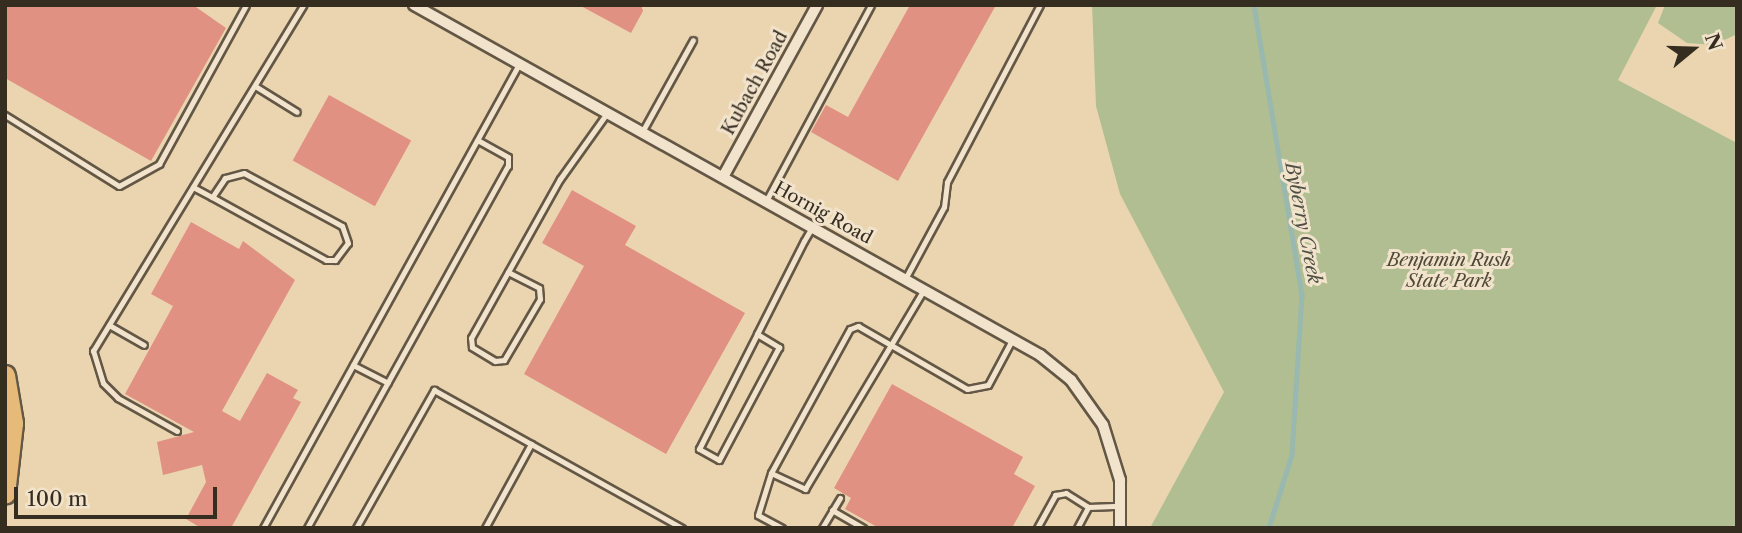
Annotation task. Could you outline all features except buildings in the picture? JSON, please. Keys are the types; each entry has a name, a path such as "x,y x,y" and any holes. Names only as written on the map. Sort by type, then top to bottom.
{"highway":[{"path":"5,375 13,423 5,494"}],"street":[{"name":"Hornig Road","path":"414,5 924,289 1056,367 1094,409 1116,461 1121,506 1120,528"},
{"name":"Kubach Road","path":"723,177 817,5"}],"lane":[{"path":"5,115 119,186 159,164 246,5"},
{"path":"177,431 103,383 93,351 303,5"},
{"path":"766,201 871,5"},
{"path":"905,279 944,207 947,182 1040,5"},
{"path":"642,132 693,40"},
{"path":"263,528 519,64"},
{"path":"255,86 297,112"},
{"path":"508,272 539,288 540,299 504,360 495,361 472,347 471,338 508,272 607,113"},
{"path":"307,528 508,166 508,158 477,140"},
{"path":"193,187 326,260 335,260 348,243 342,226 244,173 225,178 212,197"},
{"path":"757,334 779,347 719,460 699,449 757,334 812,227"},
{"path":"771,473 805,489 924,289"},
{"path":"109,325 144,345"},
{"path":"782,528 758,515 771,473 850,329 858,326 890,346 979,390 988,385 1012,339"},
{"path":"353,365 388,383"},
{"path":"356,528 434,390 682,528"},
{"path":"485,528 531,444"},
{"path":"1037,528 1055,495 1066,493 1088,507 1121,506"},
{"path":"822,528 840,498"},
{"path":"1077,528 1088,507"},
{"path":"832,510 863,528"}],"green space":[{"name":"Benjamin Rush State Park","path":"1092,5 1657,5 1618,80 1737,143 1737,528 1150,528 1224,392 1120,194 1096,106"},
{"path":"1665,5 1737,5 1737,34 1714,45 1687,43 1658,23"}],"waterway":[{"name":"Byberry Creek","path":"1254,5 1302,295 1292,455 1269,528"}]}
